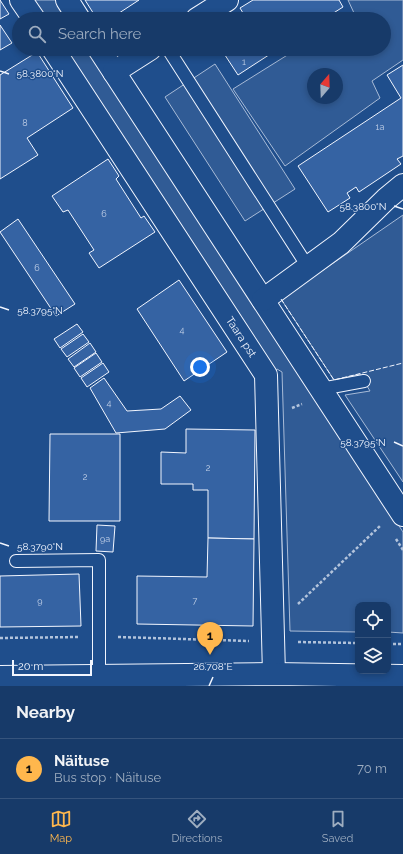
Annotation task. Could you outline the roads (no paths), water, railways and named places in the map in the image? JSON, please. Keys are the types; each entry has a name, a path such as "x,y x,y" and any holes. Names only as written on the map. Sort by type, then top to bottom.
{"street":[{"path":"21,0 29,12"},
{"path":"67,0 75,12"},
{"path":"208,12 226,0"},
{"name":"Taara pst","path":"58,56 266,375 274,674"},
{"path":"104,56 321,389 397,511"},
{"path":"114,72 139,56"},
{"path":"263,300 341,243 386,199 403,185"},
{"path":"0,677 274,674 403,676"}],"lane":[{"path":"172,56 308,267"},
{"path":"321,389 364,381"},
{"path":"16,561 99,560 99,676"}],"place":[{"name":"Näituse","path":"210,655"}]}
